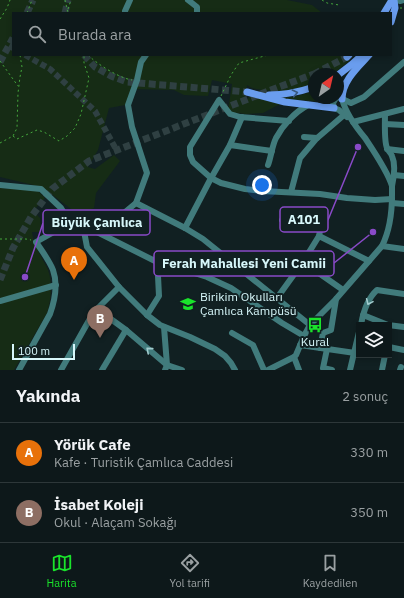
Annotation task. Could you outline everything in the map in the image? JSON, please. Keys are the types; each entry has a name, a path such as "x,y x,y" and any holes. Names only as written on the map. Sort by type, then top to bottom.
{"main road":[{"path":"385,12 393,0"},
{"path":"390,12 393,0"},
{"path":"392,18 395,8 393,0"},
{"path":"344,70 361,56"},
{"path":"344,87 351,75 368,56"},
{"path":"308,89 286,95 247,92 279,100 334,108"}],"street":[{"path":"125,12 130,0"},
{"path":"188,0 197,7 197,12"},
{"path":"398,0 404,0"},
{"path":"138,56 141,62"},
{"path":"85,227 102,225 118,218 136,203 147,173 132,127 128,105 137,80 141,62 145,56"},
{"path":"344,100 351,102 364,97 404,62"},
{"path":"289,121 242,117 230,114 219,100 190,147 189,150 191,158 193,162 211,178 221,183 245,189 320,194 347,198 392,201 404,204"},
{"path":"333,104 334,108 339,110 353,122"},
{"path":"343,104 353,122 373,150 392,186"},
{"path":"268,165 275,139 284,125 300,110 308,105"},
{"path":"353,122 404,109"},
{"path":"268,370 296,355 310,325 336,299 382,246 387,236 390,222 394,175 393,157 387,149 385,141 385,114"},
{"path":"292,192 300,158 317,138 344,115"},
{"path":"185,228 230,145 242,117"},
{"path":"385,124 404,125"},
{"path":"304,138 317,138"},
{"path":"230,145 272,151"},
{"path":"387,149 404,151"},
{"path":"394,175 404,176"},
{"path":"0,185 41,189 61,208 70,224"},
{"path":"136,203 203,239 310,325"},
{"path":"277,298 303,262 319,236 320,231 317,228 282,220"},
{"path":"19,370 50,314 56,285 53,269 36,242 70,224 85,227 163,265 208,277 231,288 282,323 304,336"},
{"path":"85,227 87,247 119,287 147,315 160,325 190,336 215,349 225,356 235,370"},
{"path":"319,236 369,261"},
{"path":"382,246 404,250"},
{"path":"303,262 343,290"},
{"path":"147,315 159,296 158,276 163,265"},
{"path":"0,301 56,285"},
{"path":"61,370 83,330 98,309 119,287"},
{"path":"361,322 372,295 377,290 404,294"},
{"path":"320,348 323,333 331,330 336,299"},
{"path":"98,309 126,330 166,367 182,370"},
{"path":"363,315 380,322"},
{"path":"392,326 404,327"},
{"path":"164,327 166,367"},
{"path":"102,370 126,330"},
{"path":"232,333 253,345 264,370"},
{"path":"300,344 355,353"},
{"path":"350,370 356,348"},
{"path":"392,348 404,350"},
{"path":"327,349 323,368 332,370"},
{"path":"294,357 299,370"},
{"path":"382,370 384,358"}],"path":[{"path":"0,19 10,0"},
{"path":"27,12 32,0"},
{"path":"64,0 67,10"},
{"path":"67,10 71,0"},
{"path":"322,0 327,3 339,5"},
{"path":"0,143 13,136 17,128 19,87 22,67 20,56"},
{"path":"13,136 17,139 37,130 44,132 59,141 75,128 82,114 89,78 84,63 84,56"},
{"path":"89,56 121,76 137,80"},
{"path":"219,100 231,75 239,63 264,56"},
{"path":"0,61 19,87"},
{"path":"0,239 26,239 36,242"}],"green space":[{"path":"0,0 287,0 312,5 321,12 12,12 12,56 345,56 349,61 340,68 308,68 308,85 295,89 269,91 254,89 247,85 244,103 249,97 282,103 263,113 246,114 230,112 228,110 232,84 212,80 208,96 184,95 174,90 132,89 125,105 109,108 98,150 88,167 95,169 114,155 120,161 96,193 94,208 79,215 42,187 0,177"},
{"path":"308,93 308,101 278,98 294,97"},
{"path":"0,188 38,191 45,198 33,211 40,218 41,232 32,232 36,247 50,275 50,303 47,313 14,370 0,370"}],"tunnel":[{"path":"27,12 33,0"},
{"path":"65,12 68,0"},
{"path":"0,62 12,40"},
{"path":"27,56 50,69 95,111 117,151"},
{"path":"85,56 95,67 111,76 127,82 247,92"},
{"path":"326,68 347,57"},
{"path":"0,280 13,248 31,217 52,189 89,161 308,76"}],"place":[{"name":"A101","path":"358,147"},
{"name":"Ferah Mahallesi Yeni Camii","path":"373,232"},
{"name":"Büyük Çamlıca","path":"25,277"},
{"name":"Yörük Cafe","path":"74,280"},
{"name":"Birikim Okulları Çamlıca Kampüsü","path":"188,304"},
{"name":"Kural","path":"315,325"},
{"name":"İsabet Koleji","path":"100,338"}]}
